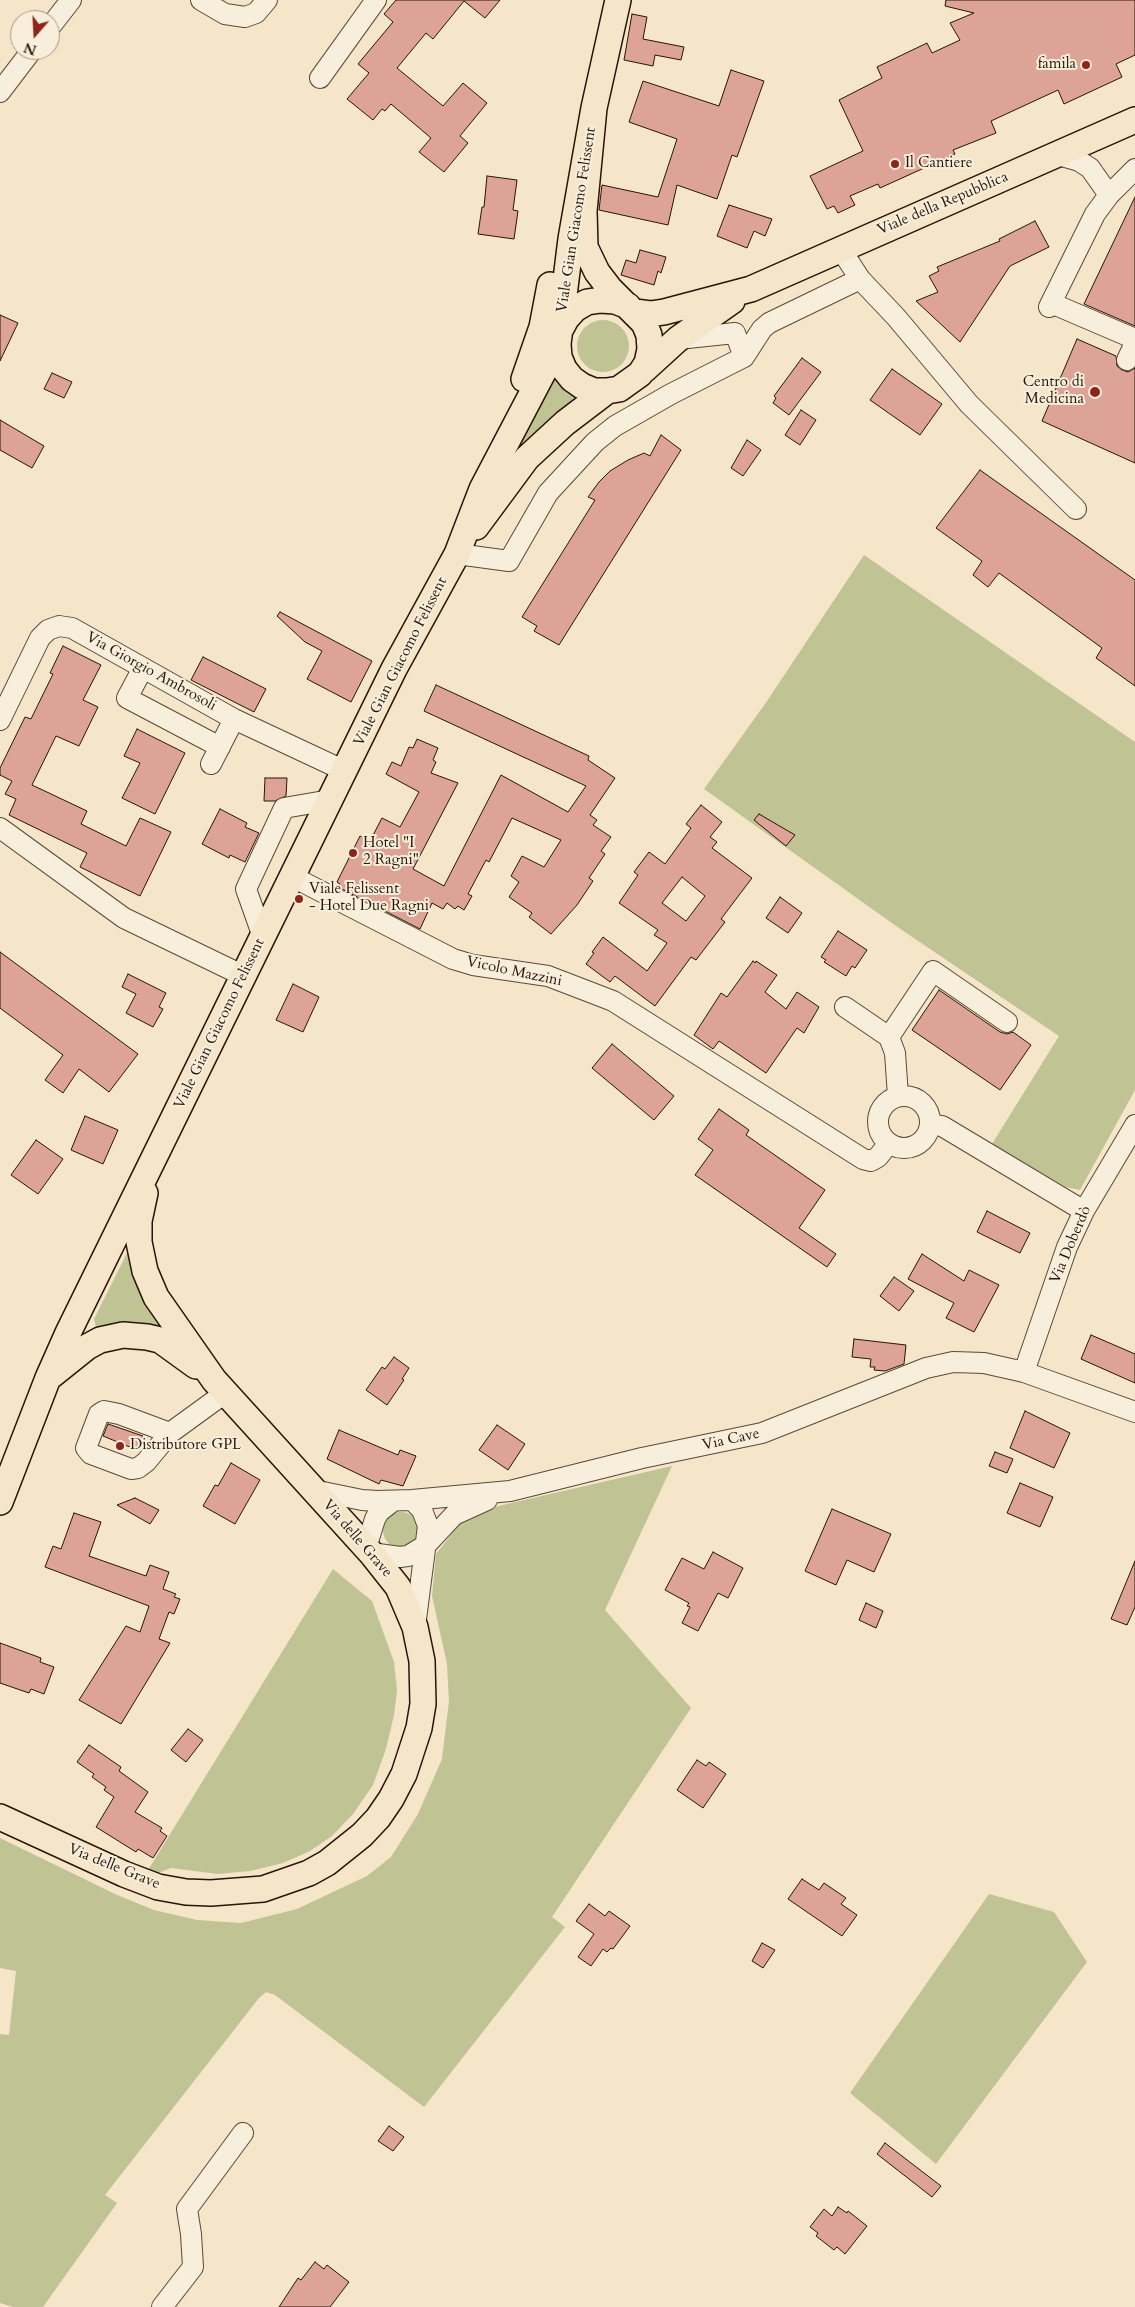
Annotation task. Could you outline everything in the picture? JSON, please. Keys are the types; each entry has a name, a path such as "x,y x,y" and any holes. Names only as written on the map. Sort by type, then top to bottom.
{"main road":[{"name":"Viale Gian Giacomo Felissent","path":"607,392 582,386 572,379 561,363 558,338 594,108 618,0"},
{"name":"Viale Gian Giacomo Felissent","path":"0,1502 48,1378 118,1230 158,1153 394,669 457,554 527,458 565,423 607,392 619,389 640,374 647,363 650,349 649,335 644,323 610,289 597,272 585,247 584,211 594,108"},
{"path":"482,489 535,350 594,108"},
{"name":"Viale della Repubblica","path":"751,289 840,248 1135,120"},
{"path":"632,309 650,314 664,312 751,289"},
{"path":"640,374 678,339 751,289"},
{"name":"Viale Gian Giacomo Felissent","path":"457,554 482,489 566,320 575,309 587,302 615,301 632,309"},
{"name":"Via delle Grave","path":"0,1817 124,1874 158,1887 186,1892 237,1893 263,1889 309,1873 327,1863 362,1835 378,1818 404,1774 419,1728 423,1704 422,1661 415,1627 398,1587 368,1550 219,1386 156,1297 150,1285 141,1256 139,1242 141,1207 158,1153"},
{"name":"Via delle Grave","path":"48,1378 94,1344 112,1336 135,1335 160,1340 219,1386"}],"street":[{"path":"60,14 71,0"},
{"path":"201,0 222,6 233,16 245,17 256,13 267,0"},
{"path":"320,78 376,0"},
{"path":"0,92 24,60"},
{"path":"1058,155 1079,161 1090,168 1109,195"},
{"path":"1135,169 1109,195 1095,214 1050,305 1135,339"},
{"path":"840,248 860,279 896,316 969,404 1076,509"},
{"path":"457,554 508,561 548,493 595,442 615,426 671,394 744,358 762,330 769,323 860,279"},
{"path":"678,339 735,333 744,358"},
{"name":"Via Giorgio Ambrosoli","path":"0,720 40,638 59,626 72,628 234,719 345,771"},
{"path":"143,668 127,698 216,756 234,719"},
{"path":"263,937 246,888 284,808 330,800"},
{"path":"0,828 124,918 244,976"},
{"name":"Vicolo Mazzini","path":"293,877 453,959 473,965 548,976 613,1001 656,1026 756,1093 766,1097 863,1159 871,1162 878,1157 889,1143"},
{"path":"889,1037 933,971 1007,1022"},
{"path":"845,1007 889,1037 895,1053 898,1096"},
{"path":"898,1096 907,1096 922,1102 930,1116 930,1124 927,1133 915,1145 897,1147 889,1143 879,1128 878,1119 884,1104 898,1096"},
{"path":"930,1124 942,1126 1084,1212"},
{"name":"Via Doberdò","path":"1024,1372 1065,1253 1084,1212 1135,1125"},
{"name":"Via Cave","path":"313,1490 362,1500 403,1501 510,1491 642,1458 762,1433 941,1364 953,1362 984,1363 1024,1372 1135,1412"},
{"path":"170,1433 219,1386"},
{"path":"415,1627 426,1545 428,1534 426,1517 422,1510 403,1501 379,1512 371,1528 368,1550 400,1557 408,1556 426,1545 454,1515 468,1507 510,1491"},
{"path":"162,2307 193,2267 187,2209 243,2133"}],"green space":[{"path":"598,320 608,320 622,327 629,341 629,351 622,365 608,372 598,372 588,368 581,361 577,351 577,341 581,331 588,324"},
{"path":"553,378 564,390 577,399 517,455 514,453"},
{"path":"864,555 1135,742 1135,1090 1080,1190 1066,1187 992,1144 1059,1036 896,926 704,789 765,704"},
{"path":"128,1251 164,1329 100,1330 96,1327 94,1319"},
{"path":"672,1466 605,1610 691,1708 552,1917 565,1927 424,2107 275,1995 266,1992 259,1998 105,2195 117,2203 43,2307 13,2307 0,2303 0,2034 9,2035 16,1971 0,1968 0,1838 115,1894 154,1910 197,1920 241,1923 297,1909 367,1876 391,1857 418,1814 442,1759 449,1701 447,1664 432,1596 436,1554 468,1513"},
{"path":"401,1512 408,1513 414,1517 418,1523 418,1537 414,1543 408,1547 401,1548 394,1547 388,1543 384,1537 383,1530 384,1523 388,1517 394,1513"},
{"path":"333,1569 372,1601 394,1662 397,1690 394,1715 386,1749 373,1785 353,1814 332,1836 310,1851 283,1863 250,1871 218,1874 171,1868 156,1874 148,1870"},
{"path":"989,1894 1054,1912 1087,1962 936,2164 850,2093"}],"building":[{"path":"396,0 500,0 485,18 464,1 433,39 426,33 397,68 443,106 463,83 487,103 460,136 468,143 444,172 419,152 431,138 391,104 385,111 382,109 373,120 347,99 369,73 358,64 393,22 384,14"},
{"path":"946,0 1135,0 1135,55 1116,64 1122,77 1064,104 1058,90 991,121 996,133 953,150 955,154 880,188 878,184 850,196 855,205 838,213 834,206 827,209 810,176 863,151 839,100 882,78 877,67 927,43 932,53 960,40 950,23 974,13 945,6"},
{"path":"632,14 647,17 643,39 684,47 681,60 655,55 653,66 624,60"},
{"path":"731,70 764,81 737,157 732,155 717,199 677,185 668,225 599,210 602,185 658,197 677,139 629,122 643,81 719,106"},
{"path":"487,176 517,180 513,210 518,211 514,239 478,234 482,207 484,207"},
{"path":"1135,197 1135,326 1084,304"},
{"path":"729,205 772,219 765,236 754,231 747,248 717,236"},
{"path":"1035,221 1049,247 1010,266 960,342 916,301 938,292 929,276 939,271 937,267 1000,241 999,239"},
{"path":"640,250 666,257 661,273 658,271 654,285 621,275 626,260 636,263"},
{"path":"0,315 18,323 0,361"},
{"name":"Centro di Medicina","path":"1077,339 1116,356 1117,366 1122,370 1128,372 1135,368 1135,463 1042,421"},
{"path":"802,358 821,372 789,415 773,403 776,398 774,396"},
{"path":"892,369 942,404 920,435 870,400"},
{"path":"52,373 72,382 64,398 44,389"},
{"path":"801,410 816,420 800,445 785,435"},
{"path":"0,420 44,446 32,468 0,450"},
{"path":"661,435 681,450 559,645 534,631 537,626 522,617 595,500 588,497 610,471 644,453 650,456"},
{"path":"747,440 761,450 743,476 731,468"},
{"path":"980,470 1135,580 1135,686 1096,658 1102,648 999,573 988,587 973,575 982,561 936,528"},
{"path":"280,612 372,661 351,702 307,679 322,651 305,642 277,616"},
{"path":"63,646 101,665 83,700 98,707 79,746 56,736 32,785 87,811 81,824 126,846 140,818 171,832 140,896 80,867 87,853 9,815 16,799 5,794 12,781 0,775 0,768 25,717 31,719 53,674 50,673"},
{"path":"203,657 266,689 254,712 191,680"},
{"path":"436,685 589,756 588,760 615,778 590,815 597,820 593,825 611,837 601,851 605,854 589,878 593,881 577,905 551,934 529,917 532,913 509,897 519,882 511,876 522,856 544,867 561,840 512,818 489,862 486,860 468,894 472,896 464,910 458,906 455,909 447,903 443,909 432,903 420,929 338,887 340,884 337,882 360,836 370,841 382,818 400,827 419,792 386,774 392,762 401,766 409,747 413,748 417,739 438,748 433,760 436,762 431,773 458,783 413,869 444,886 501,775 568,812 586,786 424,711"},
{"path":"137,729 185,753 155,814 122,798 140,763 124,756"},
{"path":"265,778 287,778 286,796 275,801 264,801"},
{"path":"701,805 722,822 710,837 717,842 712,848 752,878 721,919 725,922 696,960 691,957 655,1006 615,976 610,982 586,964 603,937 647,971 667,943 654,935 658,930 619,903 638,875 634,872 649,852 665,864 691,828 686,824","holes":["682,877 705,896 686,921 662,903"]},
{"path":"220,809 247,823 245,827 259,833 245,862 230,855 229,858 202,844"},
{"path":"759,814 795,835 786,846 754,820"},
{"path":"780,897 802,913 788,933 766,918"},
{"path":"838,931 867,950 855,968 852,966 846,976 824,962 826,960 821,957"},
{"path":"0,952 138,1054 109,1092 79,1069 63,1093 45,1080 63,1055 0,1008"},
{"path":"753,961 755,963 756,961 777,975 765,992 786,1009 797,992 819,1007 804,1033 797,1028 766,1073 719,1041 713,1049 694,1035 721,993 727,997"},
{"path":"128,974 166,993 159,1007 163,1009 153,1027 126,1013 136,994 122,987"},
{"path":"293,984 319,997 303,1032 276,1020"},
{"path":"939,990 1000,1032 1007,1034 1013,1032 1031,1045 1000,1090 912,1030"},
{"path":"612,1044 674,1096 654,1120 592,1068"},
{"path":"719,1109 749,1130 746,1135 825,1190 799,1228 836,1254 827,1267 695,1175 713,1150 698,1139"},
{"path":"85,1116 118,1130 103,1164 71,1150"},
{"path":"36,1140 63,1159 38,1194 11,1175"},
{"path":"987,1211 1030,1233 1020,1253 977,1232"},
{"path":"922,1254 964,1281 969,1270 999,1285 974,1332 946,1318 954,1303 908,1279"},
{"path":"894,1277 914,1291 899,1311 880,1296"},
{"path":"1091,1335 1135,1354 1135,1383 1081,1359"},
{"path":"854,1339 906,1345 904,1364 885,1371 874,1370 875,1367 870,1367 871,1359 852,1357"},
{"path":"394,1357 409,1368 402,1379 404,1380 387,1405 366,1390 382,1367 385,1369"},
{"path":"1025,1411 1070,1433 1054,1468 1010,1448"},
{"path":"108,1424 143,1436 137,1450 103,1436"},
{"path":"497,1425 525,1444 508,1470 479,1450"},
{"path":"339,1430 398,1455 400,1450 416,1456 403,1486 381,1480 379,1484 327,1459"},
{"path":"995,1452 1013,1459 1007,1473 989,1466"},
{"path":"231,1463 260,1480 235,1524 203,1506 215,1485 218,1486"},
{"path":"1020,1483 1053,1497 1040,1527 1007,1513"},
{"path":"135,1498 159,1510 150,1524 117,1505"},
{"path":"832,1509 891,1534 874,1572 847,1560 836,1585 805,1571"},
{"path":"74,1513 101,1522 89,1556 146,1576 150,1565 169,1572 163,1589 176,1594 174,1597 180,1599 174,1614 169,1612 159,1639 170,1643 121,1724 79,1700 126,1626 140,1632 149,1606 45,1567 53,1546 61,1549"},
{"path":"713,1552 743,1568 728,1598 718,1593 698,1631 682,1623 690,1607 687,1606 689,1603 665,1590 682,1558 704,1569"},
{"path":"1135,1561 1135,1607 1127,1625 1111,1619"},
{"path":"866,1603 883,1611 876,1628 859,1620"},
{"path":"0,1643 41,1658 40,1662 54,1667 44,1694 31,1689 29,1693 0,1683"},
{"path":"188,1729 203,1740 186,1762 171,1750"},
{"path":"89,1745 121,1767 119,1771 148,1792 135,1812 162,1828 160,1831 167,1836 153,1858 138,1849 136,1852 96,1827 114,1797 104,1790 106,1787 92,1777 94,1774 77,1762"},
{"path":"697,1760 706,1766 709,1762 726,1774 703,1808 677,1790"},
{"path":"802,1879 819,1890 824,1883 846,1898 841,1904 857,1915 842,1936 788,1899"},
{"path":"589,1904 605,1916 609,1911 630,1926 613,1949 611,1948 607,1952 603,1949 591,1966 578,1957 594,1934 576,1921"},
{"path":"762,1943 775,1950 763,1968 752,1961"},
{"path":"389,2126 404,2137 393,2151 378,2141"},
{"path":"885,2143 941,2186 932,2197 877,2154"},
{"path":"838,2207 847,2213 848,2211 867,2226 845,2254 837,2247 834,2250 816,2236 818,2233 810,2227 824,2209 832,2216"},
{"path":"315,2262 324,2269 327,2265 349,2282 330,2307 279,2307 298,2278 301,2280"}],"place":[{"name":"famila","path":"1086,65"},
{"name":"Il Cantiere","path":"895,164"},
{"name":"Centro di Medicina","path":"1095,392"},
{"name":"Hotel \"I 2 Ragni\"","path":"353,853"},
{"name":"Viale Felissent - Hotel Due Ragni","path":"299,899"},
{"name":"Distributore GPL","path":"120,1446"}]}
